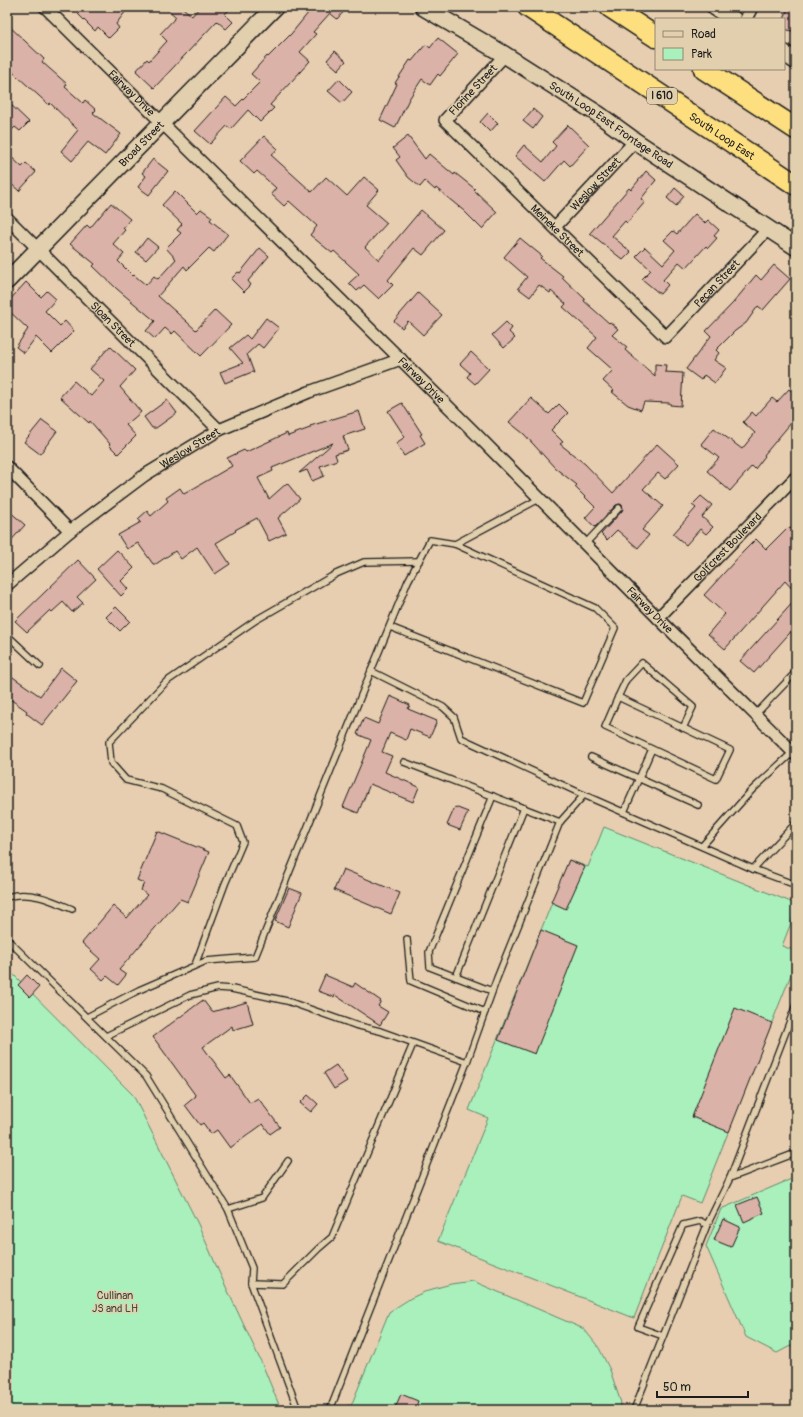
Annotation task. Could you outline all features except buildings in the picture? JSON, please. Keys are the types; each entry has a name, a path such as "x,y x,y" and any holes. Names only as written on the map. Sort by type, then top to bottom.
{"highway":[{"name":"South Loop East","path":"528,7 796,185"},
{"path":"610,7 655,36"},
{"path":"706,70 796,129"}],"main road":[{"name":"Broad Street","path":"7,281 275,7"},
{"name":"South Loop East Frontage Road","path":"423,7 505,55 598,114 635,141 796,247"},
{"path":"715,7 732,18"},
{"path":"785,54 796,61"}],"street":[{"path":"746,18 752,7"},
{"name":"Fairway Drive","path":"48,8 162,124 401,359 795,754"},
{"name":"Florine Street","path":"450,124 445,120 505,55"},
{"name":"Meineke Street","path":"450,124 666,337"},
{"name":"Weslow Street","path":"555,227 635,141"},
{"name":"Sloan Street","path":"7,218 219,430"},
{"name":"Pecan Street","path":"666,337 768,229"},
{"name":"Weslow Street","path":"7,585 70,531 145,475 219,430 309,392 401,359"},
{"path":"7,467 70,531"},
{"name":"Golfcrest Boulevard","path":"658,618 796,477"}],"lane":[{"path":"455,544 539,498"},
{"path":"585,544 619,508"},
{"path":"87,1017 139,990 206,961 255,956 408,582 430,540 455,544 595,608 614,628 583,703 390,627"},
{"path":"195,965 225,884 243,842 238,826 162,789 126,780 111,763 109,742 166,682 256,620 336,574 364,562 419,561"},
{"path":"7,635 40,666"},
{"path":"618,697 683,728 730,750 716,779 605,726 618,697 626,680 642,663 693,707 683,728"},
{"path":"372,671 443,707 454,717 461,738 584,795 753,869 796,885"},
{"path":"755,714 796,672"},
{"path":"624,812 652,749"},
{"path":"702,846 752,790 795,754"},
{"path":"590,757 698,805"},
{"path":"404,762 560,822"},
{"path":"330,1410 467,1062 492,991 560,822 584,795"},
{"path":"492,991 430,966 429,952 493,796"},
{"path":"456,977 524,808"},
{"path":"753,869 796,823"},
{"path":"7,897 21,894 44,897 72,909"},
{"path":"7,939 146,1076 228,1209 252,1268 250,1283 298,1410"},
{"path":"407,939 411,981 485,1012"},
{"path":"106,1036 190,995 218,988 232,989 287,1001 355,1025 380,1031 467,1062"},
{"path":"634,1410 707,1225 730,1178 796,1005"},
{"path":"250,1283 283,1284 332,1237 413,1044"},
{"path":"730,1178 796,1153"},
{"path":"228,1209 262,1198 288,1161"},
{"path":"663,1336 638,1327 683,1225 700,1221 707,1225"}],"green space":[{"path":"604,827 796,904 796,910 782,946 796,951 796,962 700,1203 682,1196 634,1318 438,1241 488,1118 469,1110 569,860 588,867"},
{"name":"Cullinan JS and LH","path":"7,968 133,1095 198,1224 263,1366 281,1410 7,1410"},
{"path":"796,1177 796,1343 777,1353 746,1337 706,1246 721,1209"},
{"path":"473,1281 584,1329 599,1348 610,1370 621,1403 618,1410 346,1410 348,1405 351,1406 389,1312 411,1298 429,1290 451,1284"}]}
